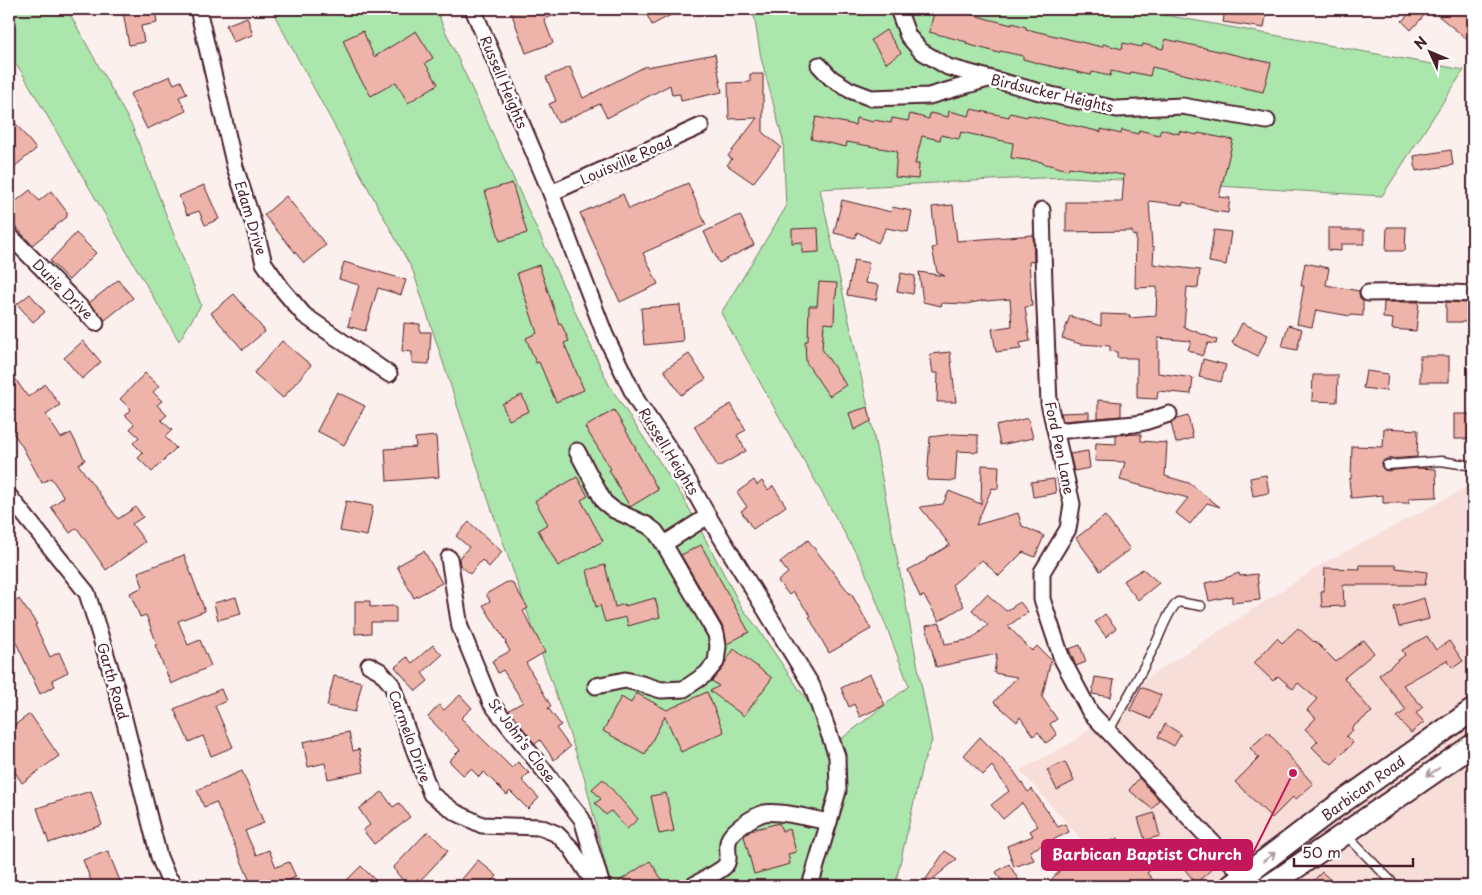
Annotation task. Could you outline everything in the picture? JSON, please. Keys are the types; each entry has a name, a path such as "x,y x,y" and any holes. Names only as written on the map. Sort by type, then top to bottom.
{"main road":[{"name":"Barbican Road","path":"1237,881 1327,813 1473,710"},
{"name":"Barbican Road","path":"1269,886 1473,745"}],"street":[{"name":"Edam Drive","path":"198,9 235,167 264,263 282,290 304,315 388,374"},
{"name":"Russell Heights","path":"473,9 551,193 609,344 637,401 678,462 708,516 812,686 837,756 838,791 810,886"},
{"name":"Birdsucker Heights","path":"898,9 908,36 921,51 948,67 1051,95 1117,109 1182,106 1267,121"},
{"path":"819,66 831,78 850,90 871,98 929,96 990,78"},
{"name":"Louisville Road","path":"551,193 701,126"},
{"name":"Ford Pen Lane","path":"1042,210 1049,403 1072,504 1068,529 1042,572 1042,599 1062,659 1090,712 1237,881"},
{"name":"Durie Drive","path":"9,235 96,322"},
{"path":"1368,293 1430,292 1473,294"},
{"path":"1056,431 1135,424 1169,414"},
{"path":"577,450 604,502 614,510 648,525 655,531 716,634 718,646 716,662 706,674 684,689 661,690 625,680 596,686"},
{"name":"Garth Road","path":"9,496 87,593 116,687 159,857 167,876 175,886"},
{"path":"664,544 708,516"},
{"name":"St John's Close","path":"449,558 460,627 491,703 582,819 602,886"},
{"name":"Carmelo Drive","path":"369,665 380,671 392,685 431,794 454,812 482,825 540,827 557,834 571,848 596,886"},
{"path":"692,886 725,866 728,858 728,839 746,822 764,813 783,814 829,822"}],"lane":[{"path":"1387,465 1441,461 1473,466"},
{"path":"1108,732 1134,686 1172,608 1178,602 1201,606"},
{"path":"1344,833 1396,886"}],"shaded area":[{"path":"1473,484 1473,886 1122,886 1020,770 1076,740 1147,678 1324,563"}],"green space":[{"path":"9,9 67,9 132,126 201,305 179,341 21,71 9,57"},
{"path":"271,9 437,9 442,24 609,385 684,499 742,608 836,743 909,686 863,566 721,313 786,207 783,140 761,58 753,9 1132,9 1464,70 1382,196 1071,177 820,189 871,421 932,741 922,766 895,886 614,886 609,879 584,776 484,487 413,271"}],"building":[{"path":"155,9 157,23 141,26 144,42 129,45 123,12"},
{"path":"510,9 567,9 567,11 544,19 553,43 526,53"},
{"path":"644,9 682,9 652,25"},
{"path":"935,9 958,9 988,19 1012,25 1012,23 1026,27 1026,29 1102,47 1103,44 1122,49 1123,43 1142,47 1143,44 1163,49 1165,39 1271,63 1263,92 1152,67 1150,76 1131,72 1130,75 1111,71 1110,76 1092,72 1091,75 1023,59 1023,56 1000,51 999,53 929,32"},
{"path":"1225,9 1267,9 1264,28 1223,22"},
{"path":"1414,9 1430,9 1411,30 1402,21"},
{"path":"1430,9 1469,9 1473,12 1473,44"},
{"path":"247,17 253,35 233,42 226,25"},
{"path":"886,30 901,53 886,63 871,40"},
{"path":"363,31 374,57 416,31 433,58 425,63 438,84 408,103 396,82 371,96 355,70 343,40"},
{"path":"715,54 722,92 681,101 680,94 672,95 670,85 607,118 600,104 558,123 549,104 556,101 546,77 570,67 583,98 646,66"},
{"path":"750,74 763,74 763,133 781,147 753,183 727,165 732,159 728,156 757,118 729,119 728,83 750,82"},
{"path":"170,76 174,84 181,81 187,94 179,97 186,111 147,129 130,94"},
{"path":"971,109 1009,117 1010,113 1027,117 1028,115 1101,132 1101,129 1121,134 1122,130 1138,134 1139,130 1159,135 1161,129 1179,134 1179,131 1197,135 1198,133 1233,140 1219,197 1230,198 1228,213 1183,202 1183,205 1149,201 1152,246 1154,246 1153,264 1200,270 1198,288 1187,287 1184,327 1217,340 1216,344 1208,343 1202,356 1188,350 1191,341 1158,338 1158,373 1193,378 1191,394 1158,391 1157,399 1137,398 1137,358 1117,358 1117,352 1110,351 1110,346 1080,344 1062,338 1070,316 1101,326 1101,314 1130,315 1129,318 1156,316 1157,287 1135,288 1136,235 1133,236 1132,231 1066,232 1066,202 1122,202 1124,175 1069,167 1068,170 1042,162 1011,158 1013,143 961,132 959,139 941,135 940,140 922,136 915,164 919,164 918,179 895,177 897,151 847,142 846,147 811,139 816,117 855,125 856,118 873,122 874,120 891,123 892,118 908,121 910,114 929,119 930,113 948,117 949,111 969,116"},
{"path":"9,115 36,149 9,171"},
{"path":"1451,150 1453,165 1416,171 1414,156"},
{"path":"512,183 527,233 500,241 485,191"},
{"path":"688,183 706,225 643,253 658,284 620,302 580,213 623,194 629,209"},
{"path":"204,185 219,219 205,225 199,211 187,215 179,196"},
{"path":"30,190 39,201 51,191 67,212 67,217 32,245 9,219 9,207"},
{"path":"286,196 326,245 304,263 264,215"},
{"path":"842,200 891,212 892,207 912,211 908,232 886,228 878,243 857,232 855,238 834,233"},
{"path":"953,205 957,241 1033,235 1034,261 1029,262 1032,306 1025,307 1030,341 1020,343 1021,349 996,352 992,329 1012,326 1010,299 986,300 966,304 942,303 941,306 923,302 919,272 945,276 937,272 932,248 936,247 932,207"},
{"path":"740,215 754,245 719,263 704,232"},
{"path":"1387,227 1406,227 1405,251 1386,251"},
{"path":"818,228 819,252 802,253 802,242 792,243 792,229"},
{"path":"1328,228 1364,230 1364,244 1341,244 1341,251 1328,250"},
{"path":"1214,230 1231,232 1226,265 1209,262"},
{"path":"76,233 96,253 69,280 50,261"},
{"path":"854,260 869,263 865,283 879,285 876,300 847,295"},
{"path":"344,262 406,280 401,295 378,288 365,331 348,326 359,285 339,279"},
{"path":"1305,263 1329,268 1326,285 1359,291 1363,301 1363,316 1350,316 1316,310 1312,327 1297,324 1304,286 1301,286"},
{"path":"539,265 559,324 561,323 569,341 564,343 584,390 556,402 539,362 536,363 526,338 537,333 517,273"},
{"path":"901,273 915,276 913,294 897,291"},
{"path":"118,280 133,298 105,320 89,303"},
{"path":"819,282 837,283 834,324 824,323 822,349 846,385 829,396 806,362 805,341 808,341 809,306 817,306"},
{"path":"30,294 45,312 33,322 17,304"},
{"path":"234,294 265,331 243,350 211,313"},
{"path":"1384,302 1419,302 1416,331 1392,329 1393,319 1383,318"},
{"path":"1446,302 1468,303 1468,322 1446,322"},
{"path":"680,305 683,341 644,345 641,308"},
{"path":"404,323 420,324 420,332 431,332 429,364 412,363 412,352 402,351"},
{"path":"1242,323 1268,335 1258,356 1232,343"},
{"path":"1288,325 1302,329 1297,350 1282,347"},
{"path":"83,341 101,362 82,379 64,358"},
{"path":"282,341 311,365 283,398 254,373"},
{"path":"950,352 956,402 937,402 938,373 933,373 930,354"},
{"path":"689,354 706,379 681,395 664,370"},
{"path":"1420,356 1449,356 1449,382 1420,382"},
{"path":"1203,359 1226,365 1221,382 1199,377"},
{"path":"9,370 28,397 45,384 60,405 46,415 61,438 71,433 85,460 78,464 118,519 136,507 143,517 132,524 145,542 106,570 77,528 70,533 51,507 64,497 51,478 42,483 22,446 9,427"},
{"path":"1366,371 1388,374 1386,391 1363,388"},
{"path":"145,373 159,386 153,392 162,401 157,405 167,415 161,420 172,430 165,437 176,448 152,472 138,458 143,453 133,443 139,437 130,429 134,424 125,415 131,409 120,399"},
{"path":"1313,375 1338,375 1337,402 1312,401"},
{"path":"337,392 365,406 344,445 317,431"},
{"path":"522,395 529,411 509,420 502,404"},
{"path":"1098,400 1121,402 1121,416 1098,418"},
{"path":"731,404 746,430 737,435 746,451 718,467 694,426"},
{"path":"868,407 871,421 854,430 849,413"},
{"path":"614,410 658,490 630,507 609,470 611,469 585,427"},
{"path":"1089,412 1089,419 1063,421 1061,413"},
{"path":"1454,414 1473,414 1473,439 1454,439"},
{"path":"1188,416 1193,438 1176,443 1171,423"},
{"path":"1028,418 1033,438 1000,445 996,426"},
{"path":"1384,428 1418,430 1417,457 1386,459 1382,462 1381,466 1387,471 1416,468 1436,469 1437,497 1409,498 1409,503 1383,503 1383,495 1351,498 1349,479 1351,479 1352,446 1383,447"},
{"path":"953,434 978,435 978,452 957,451 955,481 927,480 930,437"},
{"path":"1141,434 1141,441 1167,443 1165,476 1189,483 1220,507 1207,503 1190,524 1176,513 1188,498 1120,480 1125,462 1095,461 1096,443 1116,444 1116,435"},
{"path":"436,436 439,477 387,481 385,449 416,447 415,438"},
{"path":"1088,451 1090,468 1074,471 1070,454"},
{"path":"982,465 999,466 998,489 992,488 976,525 1018,513 1022,526 1044,536 1035,557 1023,552 999,576 982,560 952,585 964,606 939,621 924,596 920,597 908,570 950,545 920,507 943,504 949,491 981,504"},
{"path":"1266,475 1269,493 1253,496 1250,478"},
{"path":"577,477 588,496 581,500 603,541 558,566 538,530 548,524 535,501"},
{"path":"1054,479 1056,493 1033,497 1031,482"},
{"path":"754,480 757,485 762,481 768,490 773,486 786,506 753,529 741,511 747,507 737,492"},
{"path":"346,501 373,506 367,536 340,531"},
{"path":"1105,516 1130,549 1100,571 1076,538"},
{"path":"469,522 502,552 489,567 482,560 470,574 460,565 459,558 469,547 456,536"},
{"path":"808,540 851,593 871,629 829,653 809,617 811,616 793,592 789,595 778,581 788,573 780,562"},
{"path":"701,545 749,632 727,644 724,629 681,555"},
{"path":"424,551 442,583 414,598 397,566"},
{"path":"184,555 205,611 178,621 188,645 200,640 211,666 171,684 155,645 157,644 146,615 140,617 130,593 143,587 138,572"},
{"path":"605,565 615,607 655,598 660,617 628,626 626,617 605,622 600,605 596,607 587,570"},
{"path":"1359,565 1396,565 1396,568 1427,572 1425,585 1343,585 1344,606 1322,607 1321,591 1324,591 1325,568 1360,569"},
{"path":"1143,569 1159,583 1138,600 1123,581"},
{"path":"1239,573 1240,576 1257,574 1260,600 1232,603 1232,596 1209,601 1205,583"},
{"path":"507,582 512,582 528,608 523,611 545,652 526,663 551,706 548,708 561,725 556,728 570,747 554,760 540,740 535,744 509,710 523,702 503,670 498,673 492,661 510,651 483,605 490,601 486,594"},
{"path":"987,594 1006,611 1020,602 1028,612 1008,626 1032,651 1037,646 1051,660 1042,697 1057,719 1050,724 1057,735 1046,743 1038,732 1033,736 1020,717 1017,722 994,702 1017,677 994,673 997,654 936,667 926,626 940,623 945,644 972,639 988,625 972,610"},
{"path":"236,597 241,614 218,620 214,603"},
{"path":"1424,598 1429,619 1399,627 1394,607"},
{"path":"19,599 37,624 35,625 50,657 59,652 68,672 52,680 55,686 40,694 15,640 9,645 9,606"},
{"path":"355,601 370,601 370,607 396,606 396,622 371,622 371,633 355,634"},
{"path":"1105,614 1116,628 1106,637 1095,622"},
{"path":"1298,628 1315,641 1336,662 1364,640 1374,653 1344,678 1372,712 1351,728 1353,730 1346,736 1353,743 1332,764 1327,762 1312,747 1318,741 1305,729 1316,718 1307,710 1317,699 1298,683 1293,689 1278,676 1273,681 1254,663 1277,638 1282,643"},
{"path":"1427,636 1436,650 1449,641 1463,661 1453,668 1447,660 1403,685 1423,707 1416,713 1424,722 1411,733 1397,717 1406,710 1379,675 1405,655 1402,650"},
{"path":"433,645 442,655 422,673 428,681 416,691 395,667 407,657 412,663"},
{"path":"1080,645 1086,662 1076,666 1069,649"},
{"path":"734,649 772,678 744,716 710,691 719,686 712,681 723,668"},
{"path":"870,674 885,705 860,717 854,704 849,707 841,688"},
{"path":"334,676 362,682 355,712 327,706"},
{"path":"1095,677 1114,680 1111,697 1092,694"},
{"path":"1141,687 1161,695 1151,719 1130,710"},
{"path":"221,689 226,701 215,706 233,747 211,756 203,736 189,742 174,709"},
{"path":"707,692 724,732 681,752 665,716 645,754 603,731 621,697 631,703 636,693 667,710"},
{"path":"460,695 472,708 461,718 512,768 518,762 529,773 522,780 539,798 528,809 510,791 507,795 484,772 479,777 471,769 463,775 449,761 460,750 428,717 439,705 444,710"},
{"path":"30,714 59,756 22,783 9,763 9,729"},
{"path":"1165,724 1181,734 1174,746 1158,737"},
{"path":"349,732 353,751 359,749 364,772 328,779 325,763 308,767 303,742"},
{"path":"1268,732 1313,784 1295,800 1293,797 1272,818 1235,782 1259,758 1250,748"},
{"path":"980,737 1013,770 1028,792 1032,789 1058,827 1065,824 1069,832 1030,851 1034,860 1014,867 1007,846 1033,836 1030,831 1038,826 1022,803 1003,819 991,805 1009,791 992,766 983,775 964,755"},
{"path":"1065,762 1074,781 1057,790 1047,770"},
{"path":"242,771 264,823 245,831 256,855 269,850 276,867 289,862 296,877 274,886 252,886 216,802 204,807 197,790"},
{"path":"1139,778 1159,800 1152,809 1129,790"},
{"path":"603,779 638,819 627,829 611,811 606,815 595,803 601,799 592,789"},
{"path":"91,791 102,825 49,843 37,808"},
{"path":"382,792 393,807 399,803 410,817 374,844 363,830 370,825 359,809"},
{"path":"666,793 674,831 659,834 651,796"},
{"path":"1154,813 1160,836 1145,840 1138,818"},
{"path":"779,823 782,831 790,829 796,852 788,854 790,864 754,874 744,836 752,830"},
{"path":"428,831 448,851 415,886 407,886 393,868"},
{"path":"1118,838 1128,861 1142,850 1155,866 1147,873 1154,881 1147,886 1045,886 1081,849 1083,853"},
{"path":"108,851 122,886 93,886 83,860"},
{"path":"945,851 957,859 927,884 924,882"},
{"path":"1197,851 1213,868 1196,883 1181,865"},
{"path":"478,860 497,876 488,886 470,886 462,879"},
{"path":"650,861 666,886 612,886"},
{"path":"1009,864 1022,886 1005,886 996,872"},
{"path":"361,866 381,886 341,886"},
{"path":"1322,872 1337,886 1308,886"}],"place":[{"name":"Barbican Baptist Church","path":"1293,773"}]}
